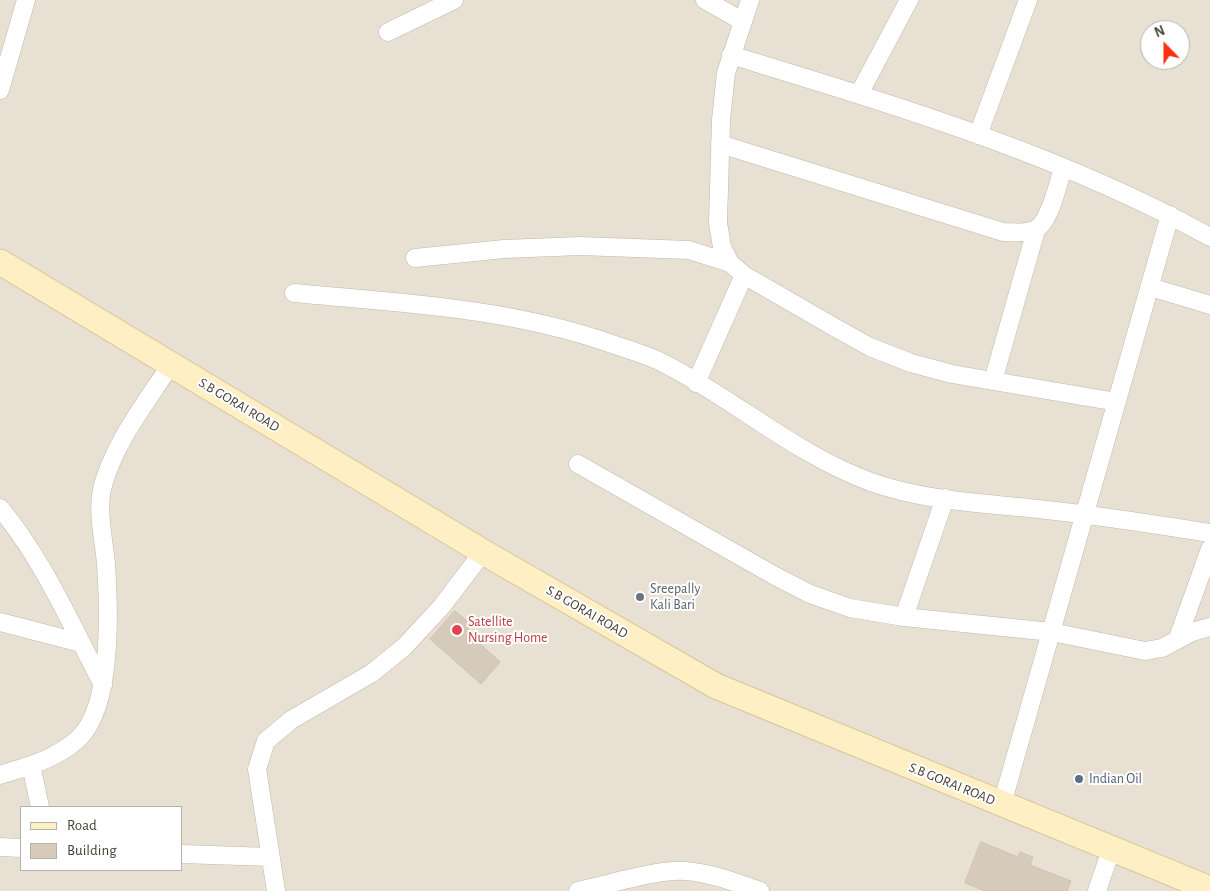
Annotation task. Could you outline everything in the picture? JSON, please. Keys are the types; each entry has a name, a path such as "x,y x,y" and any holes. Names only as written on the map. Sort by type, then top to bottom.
{"street":[{"path":"0,90 26,0"},
{"path":"388,32 454,0"},
{"path":"705,0 742,20"},
{"path":"750,0 731,55 723,95 718,223 722,246 730,262 744,275 870,347 911,363 952,374 1117,402"},
{"path":"859,94 909,0"},
{"path":"978,135 1028,0"},
{"path":"731,55 859,94 978,135 1063,168 1170,215 1210,237"},
{"path":"720,144 1003,232 1021,233 1036,230"},
{"path":"993,381 1036,230 1047,217 1063,168"},
{"path":"1002,804 1170,215"},
{"path":"415,258 504,249 590,246 689,250 730,262"},
{"name":"S.B GORAI ROAD","path":"0,262 482,552 716,686 1111,850 1210,889"},
{"path":"696,383 744,275"},
{"path":"1150,287 1210,305"},
{"path":"294,293 453,308 526,320 585,334 657,360 842,470 902,491 945,498 1086,514 1210,533"},
{"path":"0,775 49,759 79,739 94,719 103,685 107,645 102,491 111,460 170,364"},
{"path":"578,464 774,576 810,594 850,608 904,617 1052,632 1145,651 1162,648 1178,638 1210,627"},
{"path":"904,617 945,498"},
{"path":"0,508 21,533 103,685"},
{"path":"1178,638 1210,549"},
{"path":"276,891 257,770 266,741 291,720 372,673 404,647 442,606 482,552"},
{"path":"0,622 81,643"},
{"path":"31,765 40,806"},
{"path":"0,847 20,848"},
{"path":"1097,891 1111,850"},
{"path":"182,854 270,856"},
{"path":"578,891 643,884 683,870 718,876 760,891"}],"shaded area":[{"path":"0,0 1210,0 1210,891 0,891"}],"building":[{"path":"455,611 472,625 466,631 500,662 481,684 430,639"},
{"path":"981,842 1018,857 1020,852 1033,857 1030,865 1071,881 1067,891 985,891 965,883"}],"place":[{"name":"Sreepally Kali Bari","path":"640,597"},
{"name":"Satellite Nursing Home","path":"457,630"},
{"name":"Indian Oil","path":"1079,779"}]}
